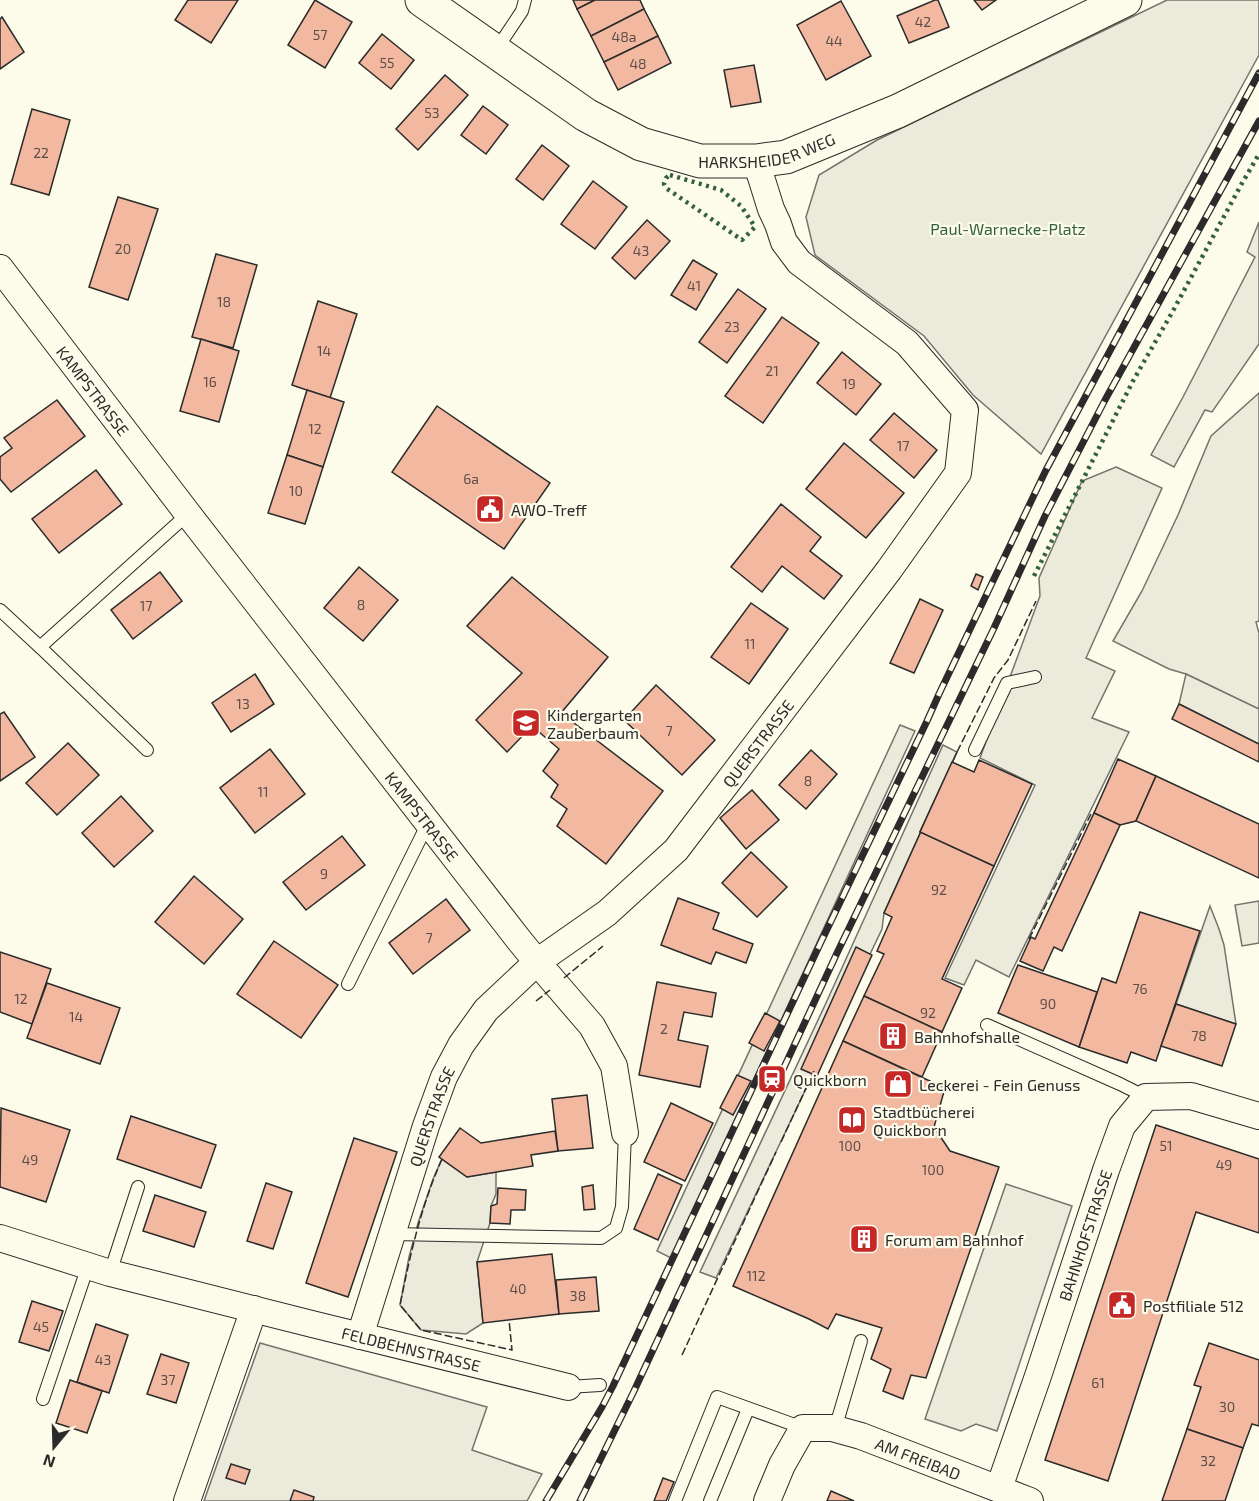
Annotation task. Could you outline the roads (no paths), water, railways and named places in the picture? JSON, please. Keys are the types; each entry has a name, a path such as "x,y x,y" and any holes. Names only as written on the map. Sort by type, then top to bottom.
{"main road":[{"name":"HARKSHEIDER WEG","path":"422,0 586,115 641,144 700,161 756,161 786,157 898,111 1125,0"}],"street":[{"name":"QUERSTRASSE","path":"360,1336 426,1126 444,1077 456,1053 486,1010 537,962 608,913 676,850 889,570 958,473 965,411 908,343 799,262 784,242 756,161"},
{"name":"KAMPSTRASSE","path":"0,268 188,514 537,962 592,1026 614,1066 625,1133"},
{"path":"1146,1097 1191,1096 1259,1116"},
{"name":"BAHNHOFSTRASSE","path":"999,1488 1122,1126 1146,1097"},
{"name":"FELDBEHNSTRASSE","path":"0,1238 99,1269 254,1310 568,1387"},
{"path":"187,1501 254,1310"},
{"path":"767,1501 782,1465 803,1428"},
{"name":"AM FREIBAD","path":"803,1428 835,1429 861,1436 1030,1501"}],"lane":[{"path":"495,51 522,11 525,0"},
{"path":"40,646 188,514"},
{"path":"0,610 147,750"},
{"path":"975,750 1007,682 1035,677"},
{"path":"348,984 429,823"},
{"path":"987,1025 1146,1097"},
{"path":"392,1234 601,1238 616,1228 622,1207 625,1133"},
{"path":"43,1399 99,1269 138,1187"},
{"path":"835,1429 861,1341"},
{"path":"568,1387 600,1385"},
{"path":"675,1501 717,1397 803,1428"},
{"path":"710,1501 748,1409"}],"railway":[{"path":"546,1501 613,1386 1046,470 1259,73"},
{"path":"580,1501 634,1391 837,953 994,628 1045,516 1105,400 1259,121"}],"place":[{"name":"AWO-Treff","path":"490,509"},
{"name":"Kindergarten Zauberbaum","path":"526,723"},
{"name":"Bahnhofshalle","path":"893,1036"},
{"name":"Quickborn","path":"772,1079"},
{"name":"Leckerei - Fein Genuss","path":"898,1084"},
{"name":"Stadtbücherei Quickborn","path":"852,1120"},
{"name":"Forum am Bahnhof","path":"864,1239"},
{"name":"Postfiliale 512","path":"1122,1305"}],"park label":[{"name":"Paul-Warnecke-Platz","path":"1008,228"}]}
